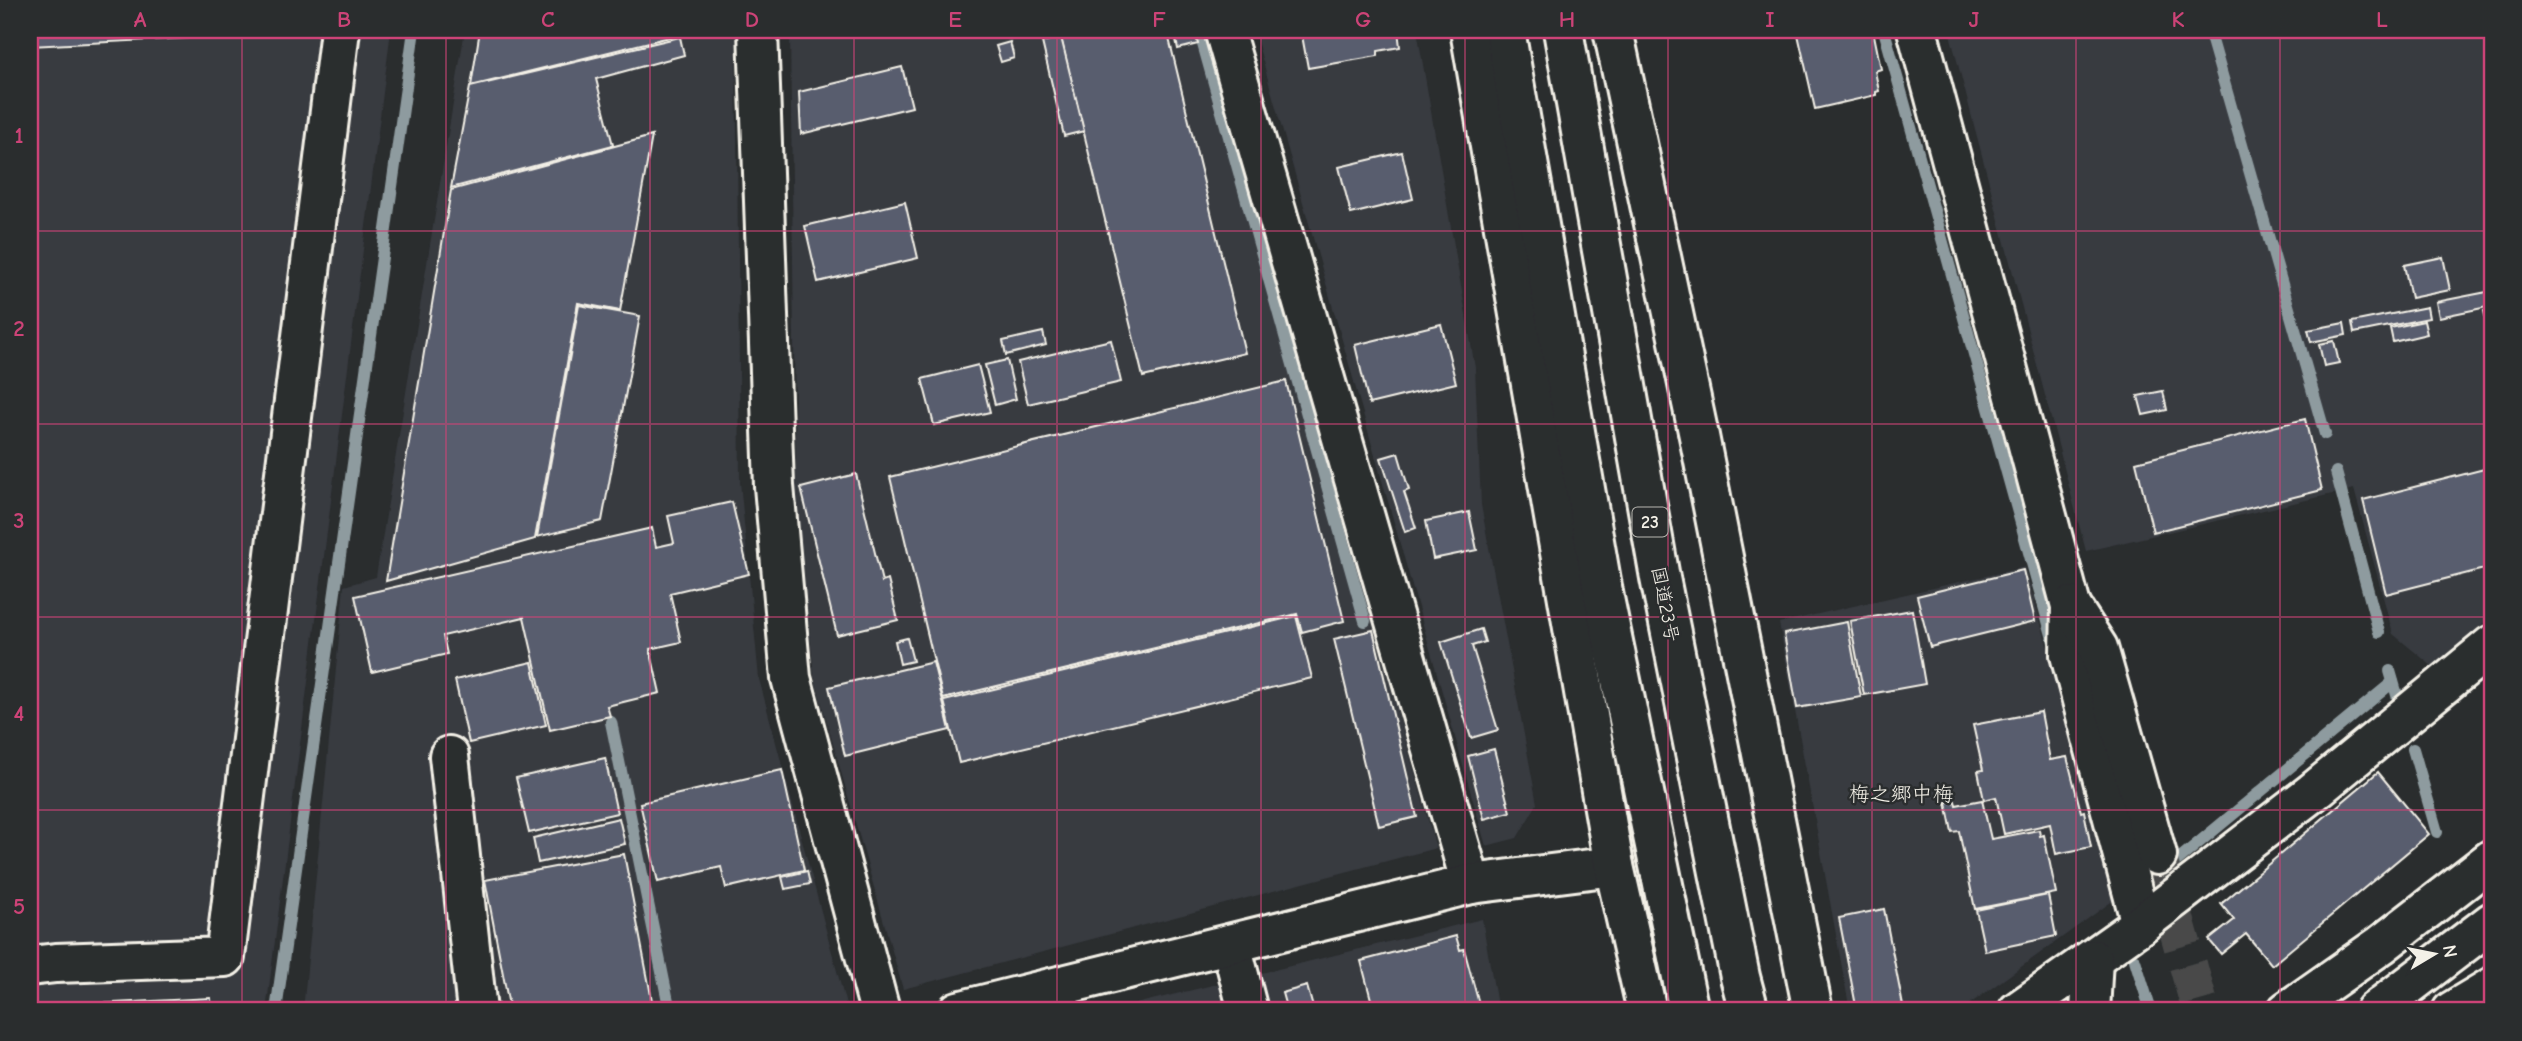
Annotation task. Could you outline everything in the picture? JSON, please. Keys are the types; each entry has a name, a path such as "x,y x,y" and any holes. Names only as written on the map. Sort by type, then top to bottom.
{"main road":[{"path":"30,967 56,963 225,957 340,30"},
{"path":"758,30 774,486 791,678 880,1011"},
{"path":"1224,30 1471,884"},
{"path":"1470,30 1614,866 1647,1011"},
{"path":"1504,30 1604,598 1689,1011"},
{"name":"国道23号","path":"1563,30 1660,578 1749,1011"},
{"path":"1613,30 1701,450 1813,1011"},
{"path":"1917,30 2071,606 2070,654 2141,925"},
{"path":"2071,606 2098,649 2157,855"},
{"path":"2018,1011 2141,925 2313,792 2492,645"},
{"path":"449,757 477,1011"},
{"path":"2461,883 2492,853"},
{"path":"2287,1011 2381,945 2492,859"},
{"path":"958,1011 1471,884 1614,866"},
{"path":"2375,1011 2492,922"},
{"path":"1231,944 1248,1011"},
{"path":"2090,1011 2093,959"},
{"path":"2452,1011 2492,987"},
{"path":"2468,1011 2492,993"}],"shaded area":[{"path":"30,30 391,30 266,1011 30,1011"},
{"path":"465,30 736,30 740,482 759,679 846,1005 842,1011 303,1011 344,586 376,577"},
{"path":"790,30 1206,30 1436,848 903,989 814,677 796,492"},
{"path":"1254,30 1417,30 1475,368 1481,505 1537,804 1517,838 1486,846"},
{"path":"1949,30 2492,30 2492,616 2432,666 2393,634 2354,489 2086,551"},
{"path":"2025,567 2118,897 1960,1011 1850,1011 1779,623"},
{"path":"1482,919 1498,1011 1107,1011"}],"building":[{"path":"30,30 207,30 208,37 30,46"},
{"path":"480,30 698,30 471,86"},
{"path":"1079,30 1167,30 1245,353 1143,377 1060,34"},
{"path":"1174,30 1194,30 1198,44 1178,49"},
{"path":"1301,30 1398,30 1400,47 1378,51 1378,56 1308,68"},
{"path":"1797,30 1873,30 1881,69 1875,71 1879,91 1876,95 1815,109"},
{"path":"680,37 684,55 596,79 613,145 451,188 470,87"},
{"path":"1061,37 1084,131 1064,136 1042,42"},
{"path":"1010,42 1014,58 1001,62 996,46"},
{"path":"902,67 912,107 801,134 799,92"},
{"path":"652,136 620,311 578,303 535,539 386,581 451,190"},
{"path":"1402,152 1413,199 1351,214 1339,167"},
{"path":"905,202 918,258 818,282 805,226"},
{"path":"2443,257 2450,290 2411,298 2404,265"},
{"path":"2492,291 2492,306 2439,317 2436,302"},
{"path":"579,305 640,316 602,521 537,537"},
{"path":"2427,307 2429,318 2354,333 2352,322"},
{"path":"2492,309 2492,323 2487,324 2484,311"},
{"path":"2424,321 2427,334 2393,342 2390,328"},
{"path":"2344,323 2346,335 2311,342 2308,330"},
{"path":"1441,324 1456,383 1369,404 1355,345"},
{"path":"1043,332 1046,345 1006,355 1003,341"},
{"path":"1111,340 1121,382 1028,404 1018,362"},
{"path":"2334,341 2339,363 2324,366 2319,344"},
{"path":"1007,360 1016,399 995,405 985,365"},
{"path":"978,365 990,412 934,425 922,379"},
{"path":"1286,381 1344,621 1302,632 1297,614 943,699 890,477"},
{"path":"2163,391 2167,410 2143,415 2138,396"},
{"path":"2305,419 2322,490 2153,532 2136,462"},
{"path":"1398,453 1409,490 1404,492 1416,528 1405,532 1381,458"},
{"path":"2492,467 2492,567 2386,594 2363,500"},
{"path":"856,474 882,582 888,580 898,620 837,635 801,488"},
{"path":"732,502 749,574 670,593 681,642 650,649 660,693 607,706 610,716 550,730 524,617 443,636 447,654 372,672 355,596 652,528 656,547 674,543 668,516"},
{"path":"1469,512 1477,550 1433,559 1426,521"},
{"path":"2023,570 2035,621 1930,647 1917,596"},
{"path":"1912,610 1925,684 1864,695 1850,621"},
{"path":"1296,616 1312,678 959,763 944,701"},
{"path":"1847,622 1861,697 1797,708 1784,634"},
{"path":"1481,629 1485,642 1472,646 1498,730 1471,738 1441,642"},
{"path":"1373,630 1417,817 1379,826 1334,639"},
{"path":"907,638 913,661 900,664 895,641"},
{"path":"532,662 546,725 469,743 455,680"},
{"path":"933,662 950,730 845,756 829,687"},
{"path":"2041,712 2050,760 2067,757 2081,812 2084,811 2091,847 2056,854 2050,824 2004,834 1996,797 1984,800 1978,771 1983,770 1973,725"},
{"path":"1494,749 1510,812 1484,819 1468,756"},
{"path":"605,758 617,813 529,833 516,778"},
{"path":"782,770 804,870 726,888 721,867 658,882 640,803"},
{"path":"2378,772 2429,834 2272,965 2246,934 2221,954 2209,940 2234,920 2221,904"},
{"path":"1982,800 1991,839 2039,830 2040,836 2044,835 2056,893 1975,909 1959,831 1952,832 1946,802 1955,801 1956,805"},
{"path":"619,818 625,844 538,863 533,838"},
{"path":"624,854 654,1011 510,1011 485,880"},
{"path":"807,871 810,884 785,889 782,877"},
{"path":"2048,895 2056,936 1985,951 1976,910"},
{"path":"1884,909 1904,1011 1857,1011 1839,918"},
{"path":"1456,936 1460,950 1464,949 1481,1011 1374,1011 1361,961"},
{"path":"1307,986 1314,1011 1287,1011 1282,993"},
{"path":"211,998 212,1011 76,1011 75,1005"}],"waterway":[{"path":"276,1011 414,30"},
{"path":"1199,30 1365,621"},
{"path":"1884,30 2055,646"},
{"path":"2209,30 2325,434"},
{"path":"2336,472 2379,632"},
{"path":"2390,671 2399,702"},
{"path":"2174,863 2393,682"},
{"path":"611,722 670,1011"},
{"path":"2413,749 2437,832"},
{"path":"2135,960 2151,1011"}],"tunnel":[{"path":"2157,855 2201,1011"}],"district":[{"name":"梅之郷中梅","path":"1901,794"}]}
